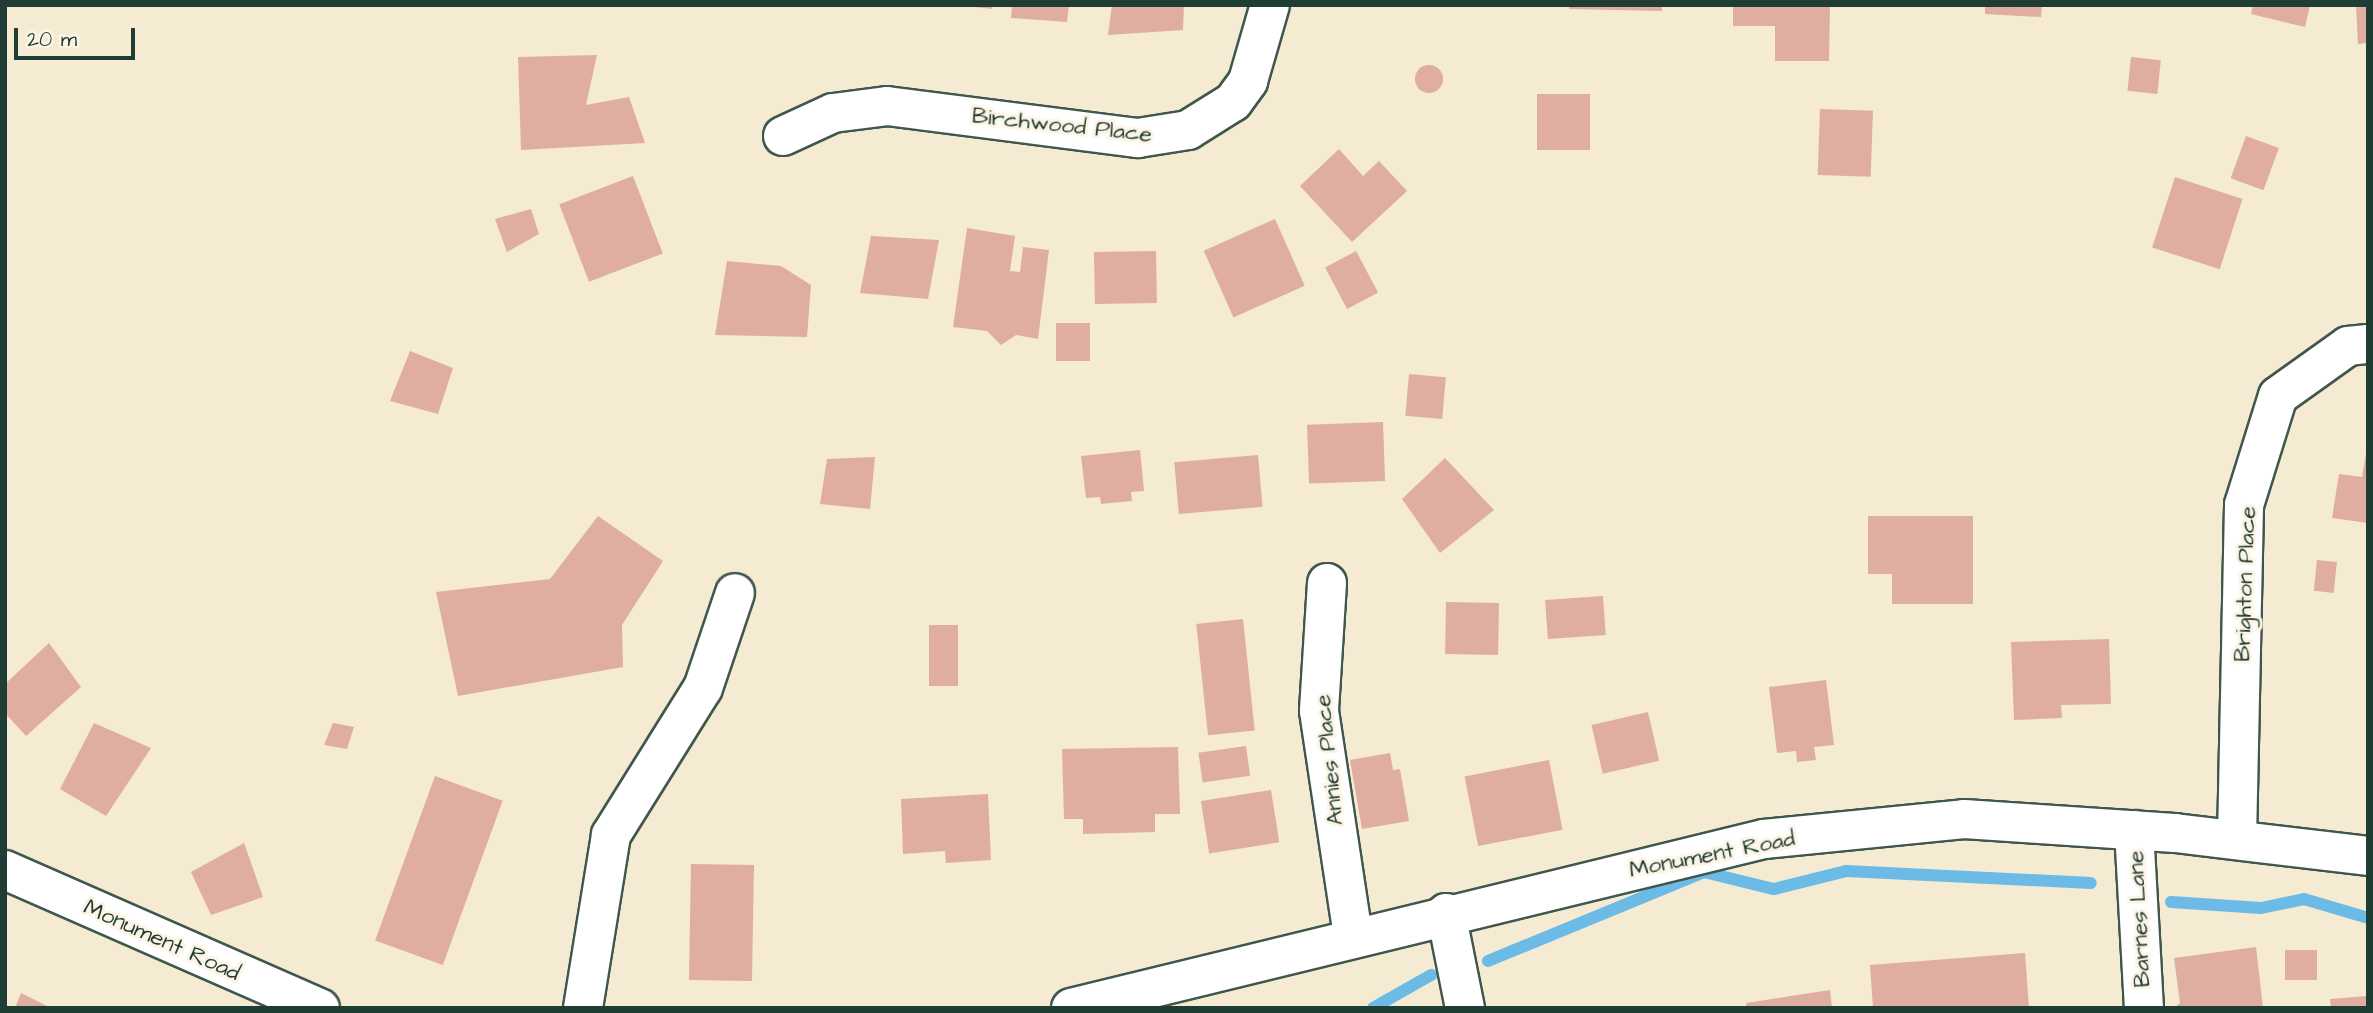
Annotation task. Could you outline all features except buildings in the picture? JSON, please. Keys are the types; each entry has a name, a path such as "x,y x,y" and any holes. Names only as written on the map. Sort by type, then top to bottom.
{"street":[{"name":"Birchwood Place","path":"783,136 833,113 887,106 1138,138 1188,130 1233,102 1248,80 1270,5"},
{"name":"Brighton Place","path":"2237,840 2244,505 2278,396 2348,346 2368,344"},
{"name":"Annies Place","path":"1327,583 1319,711 1353,935"},
{"path":"583,1008 611,835 703,688 735,593"},
{"name":"Monument Road","path":"1071,1008 1202,993 1353,935 1764,839 1964,818 2134,830 2368,856"},
{"name":"Barnes Lane","path":"2134,830 2144,1008"},
{"name":"Monument Road","path":"5,870 320,1008"},
{"path":"1446,913 1465,1008"}],"waterway":[{"path":"1488,961 1704,872 1774,889 1846,871 2091,883"},
{"path":"2171,902 2261,908 2304,899 2368,918"},
{"path":"1373,1008 1431,975"}]}
